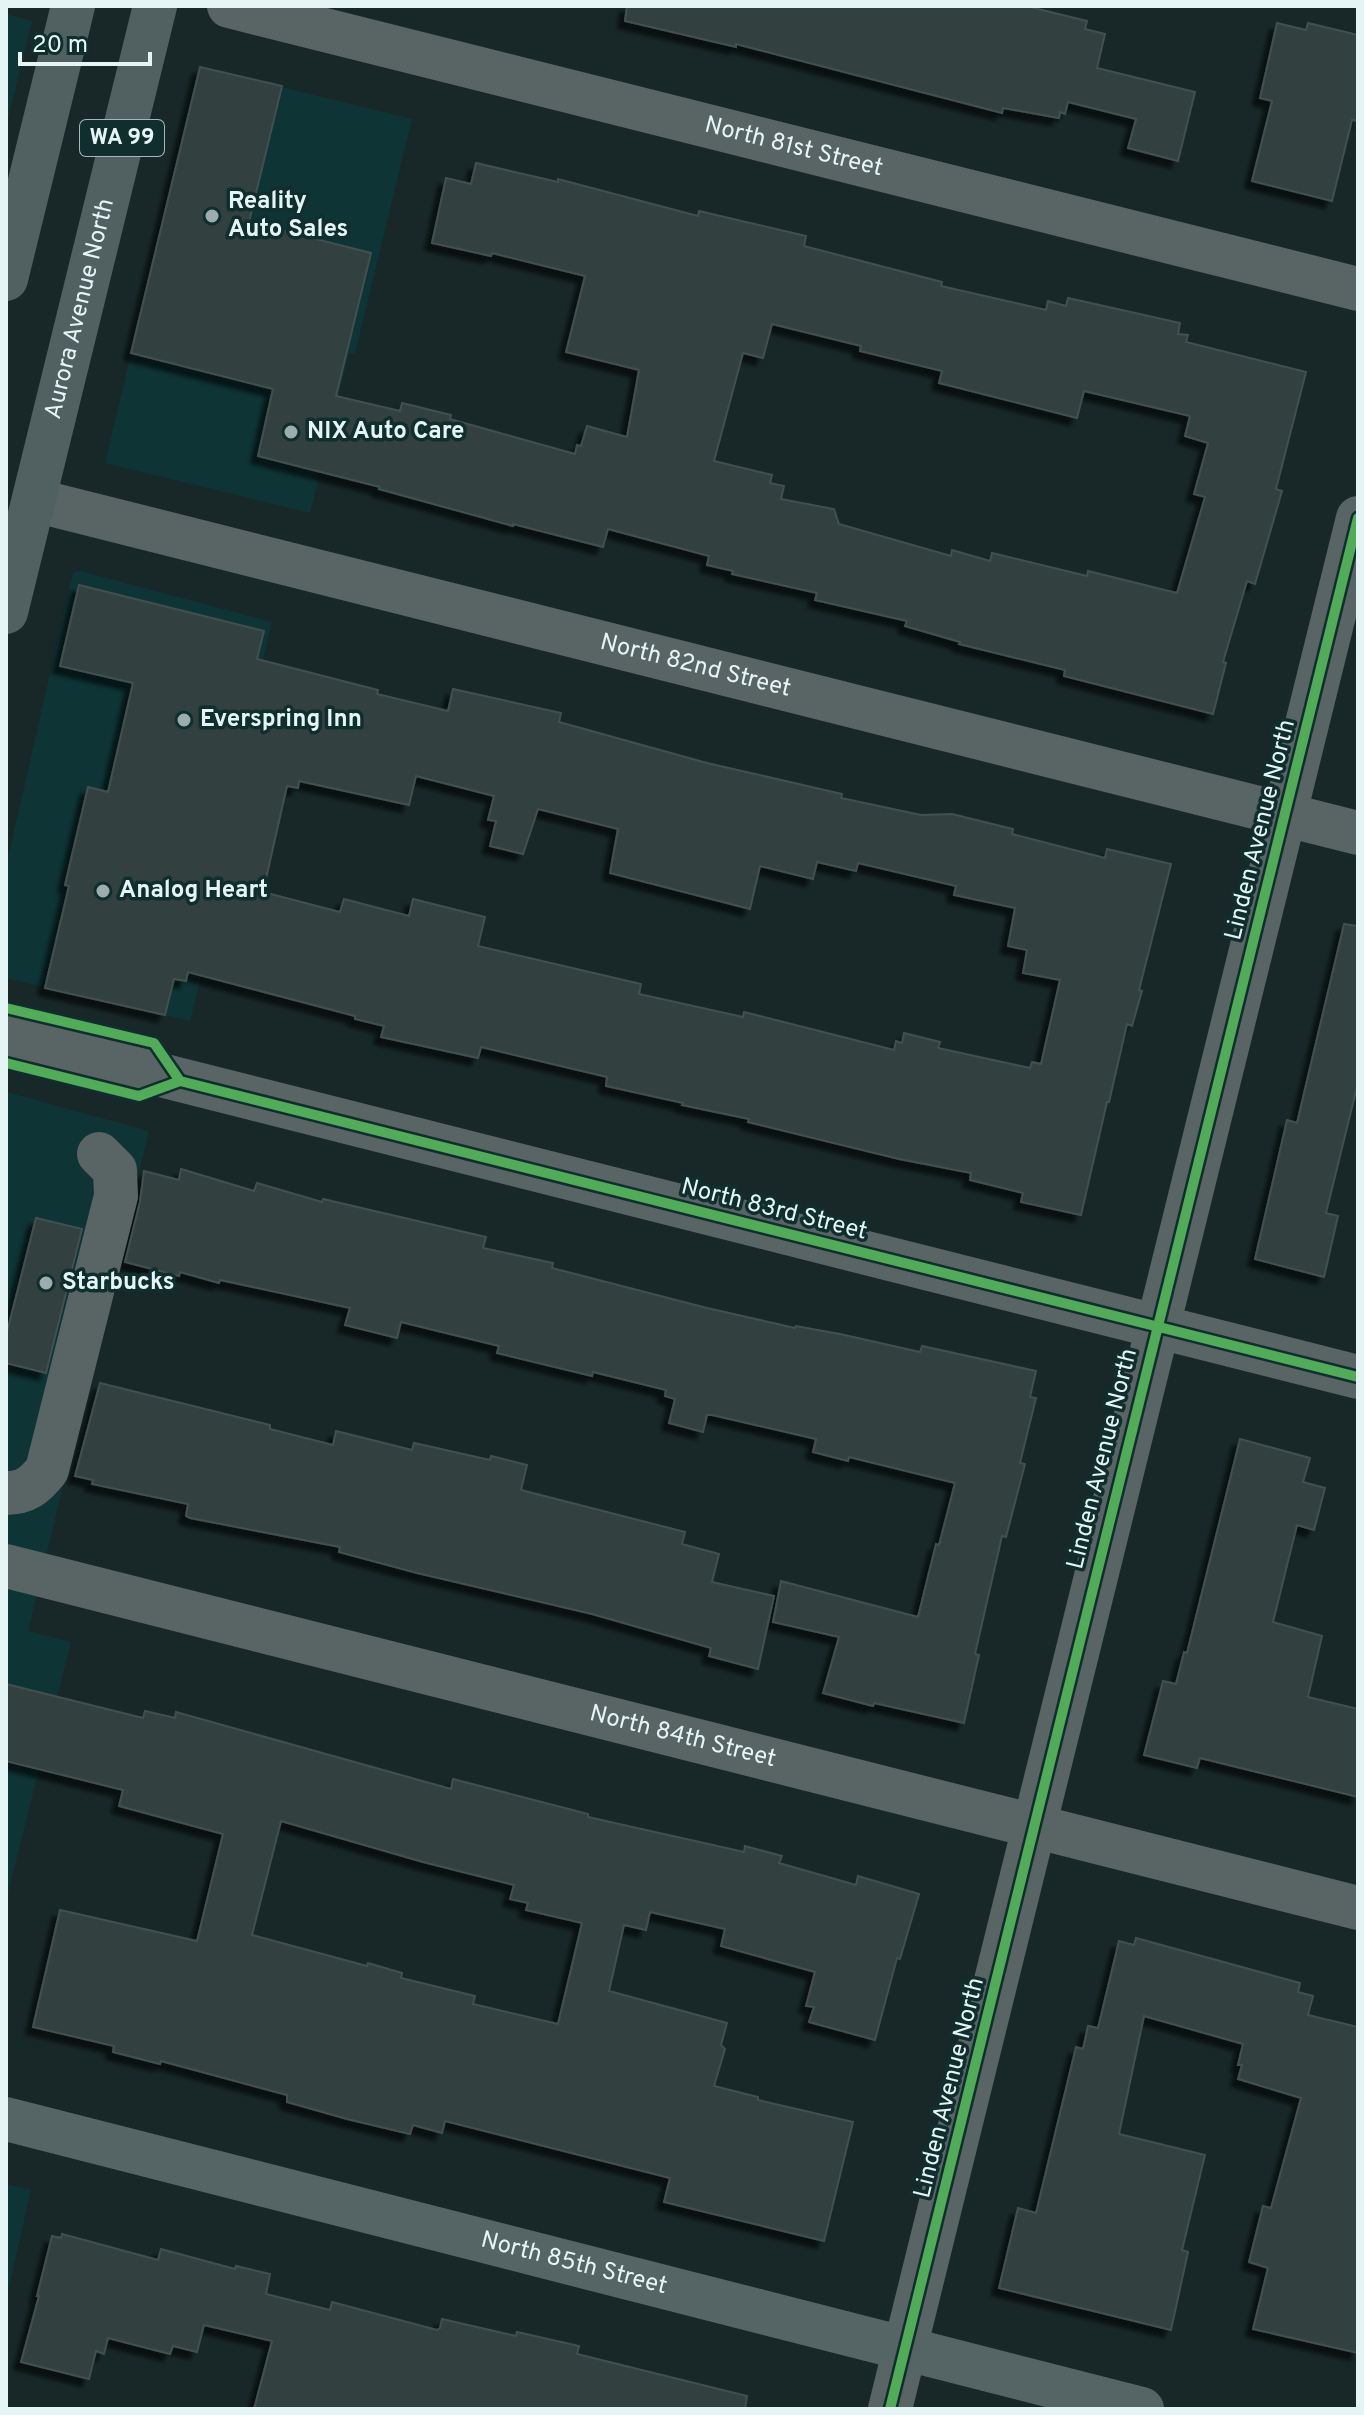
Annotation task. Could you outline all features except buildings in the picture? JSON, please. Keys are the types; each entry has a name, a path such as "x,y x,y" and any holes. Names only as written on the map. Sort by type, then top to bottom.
{"highway":[{"name":"WA 99","path":"6,279 73,6"},
{"name":"Aurora Avenue North","path":"6,612 155,6"}],"main road":[{"name":"North 85th Street","path":"6,2119 1142,2409"}],"street":[{"name":"North 81st Street","path":"229,6 1358,289"},
{"name":"North 82nd Street","path":"34,500 1358,833"},
{"name":"Linden Avenue North","path":"890,2409 1358,518"},
{"name":"North 83rd Street","path":"6,1036 1358,1377"},
{"path":"6,1493 23,1492 47,1470 116,1196 115,1170 99,1154"},
{"name":"North 84th Street","path":"6,1566 1358,1908"}],"shaded area":[{"path":"6,14 32,21 6,127"},
{"path":"200,67 412,119 355,353 349,353 310,513 105,463"},
{"path":"80,571 272,622 205,901 205,961 190,1021 6,978 6,867 73,573"},
{"path":"6,1092 149,1131 28,1631 71,1642 6,1901"},
{"path":"6,2184 31,2190 6,2300"}],"cycle path":[{"path":"890,2409 1358,518"},
{"path":"6,1008 154,1043 180,1081"},
{"path":"6,1063 139,1096 180,1081"},
{"path":"180,1081 1358,1377"}],"place":[{"name":"Reality Auto Sales","path":"212,216"},
{"name":"NIX Auto Care","path":"291,432"},
{"name":"Everspring Inn","path":"184,720"},
{"name":"Analog Heart","path":"103,891"},
{"name":"Starbucks","path":"46,1283"}]}
